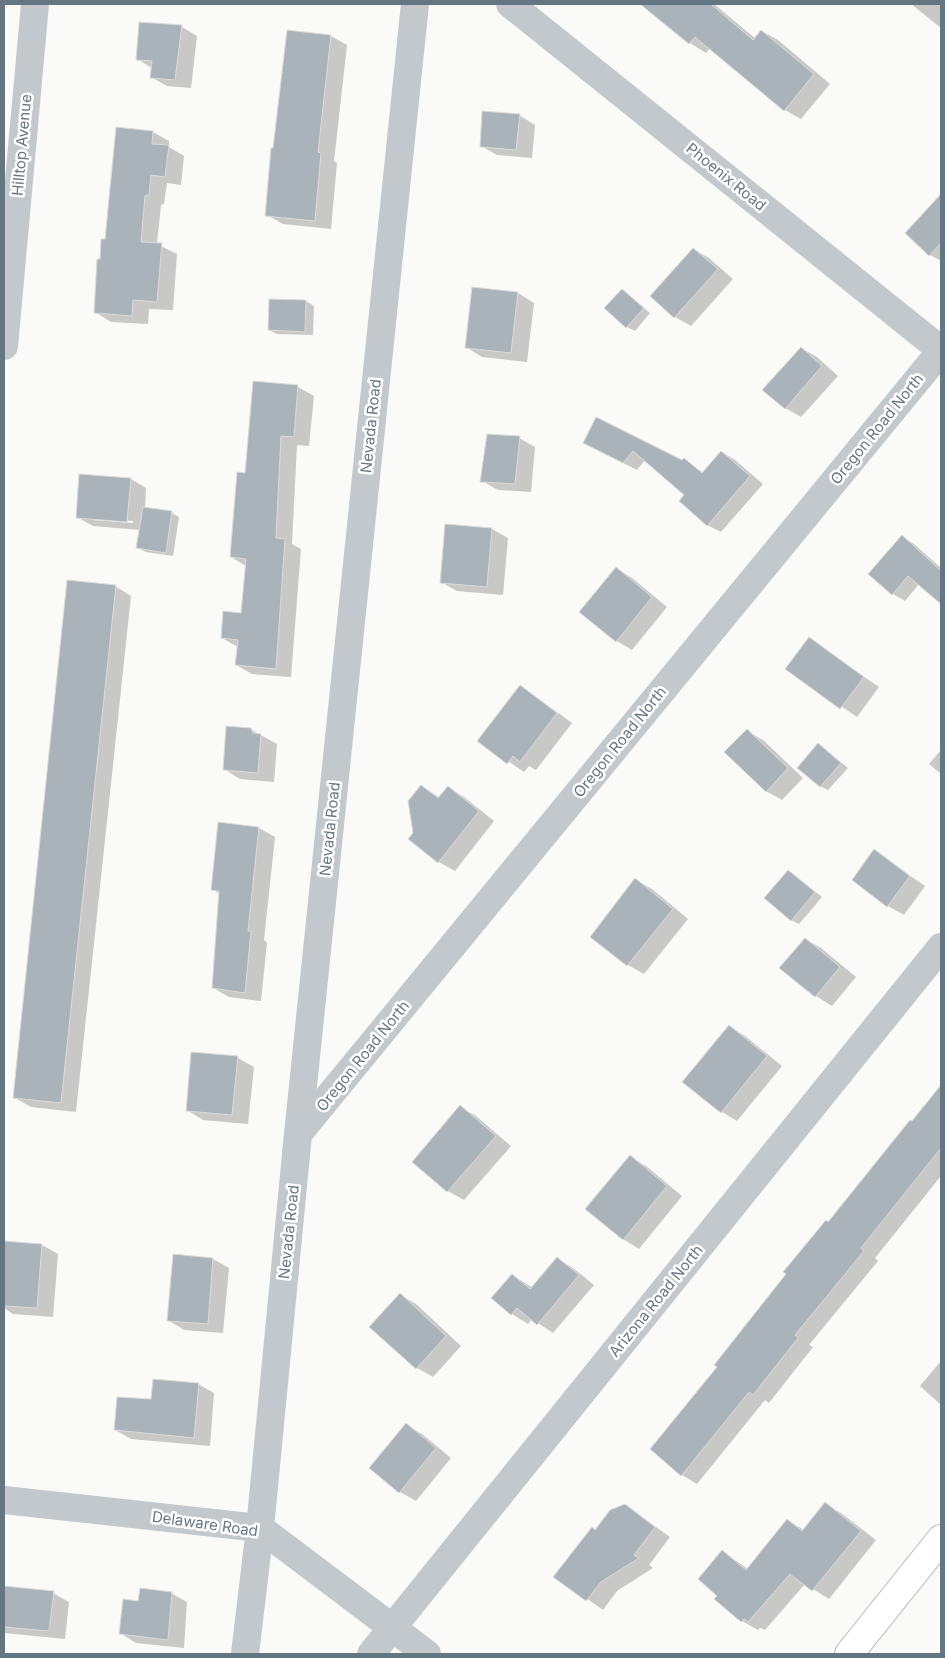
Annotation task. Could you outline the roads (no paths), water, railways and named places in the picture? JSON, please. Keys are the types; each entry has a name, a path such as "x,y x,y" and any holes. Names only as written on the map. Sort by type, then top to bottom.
{"main road":[{"path":"849,1654 941,1539"}],"street":[{"name":"Hilltop Avenue","path":"4,346 36,4"},
{"name":"Nevada Road","path":"245,1654 260,1528 298,1134 415,4"},
{"name":"Phoenix Road","path":"510,4 941,350"},
{"name":"Oregon Road North","path":"298,1134 941,350"},
{"name":"Arizona Road North","path":"371,1654 941,947"},
{"name":"Delaware Road","path":"4,1500 260,1528 427,1654"}]}
